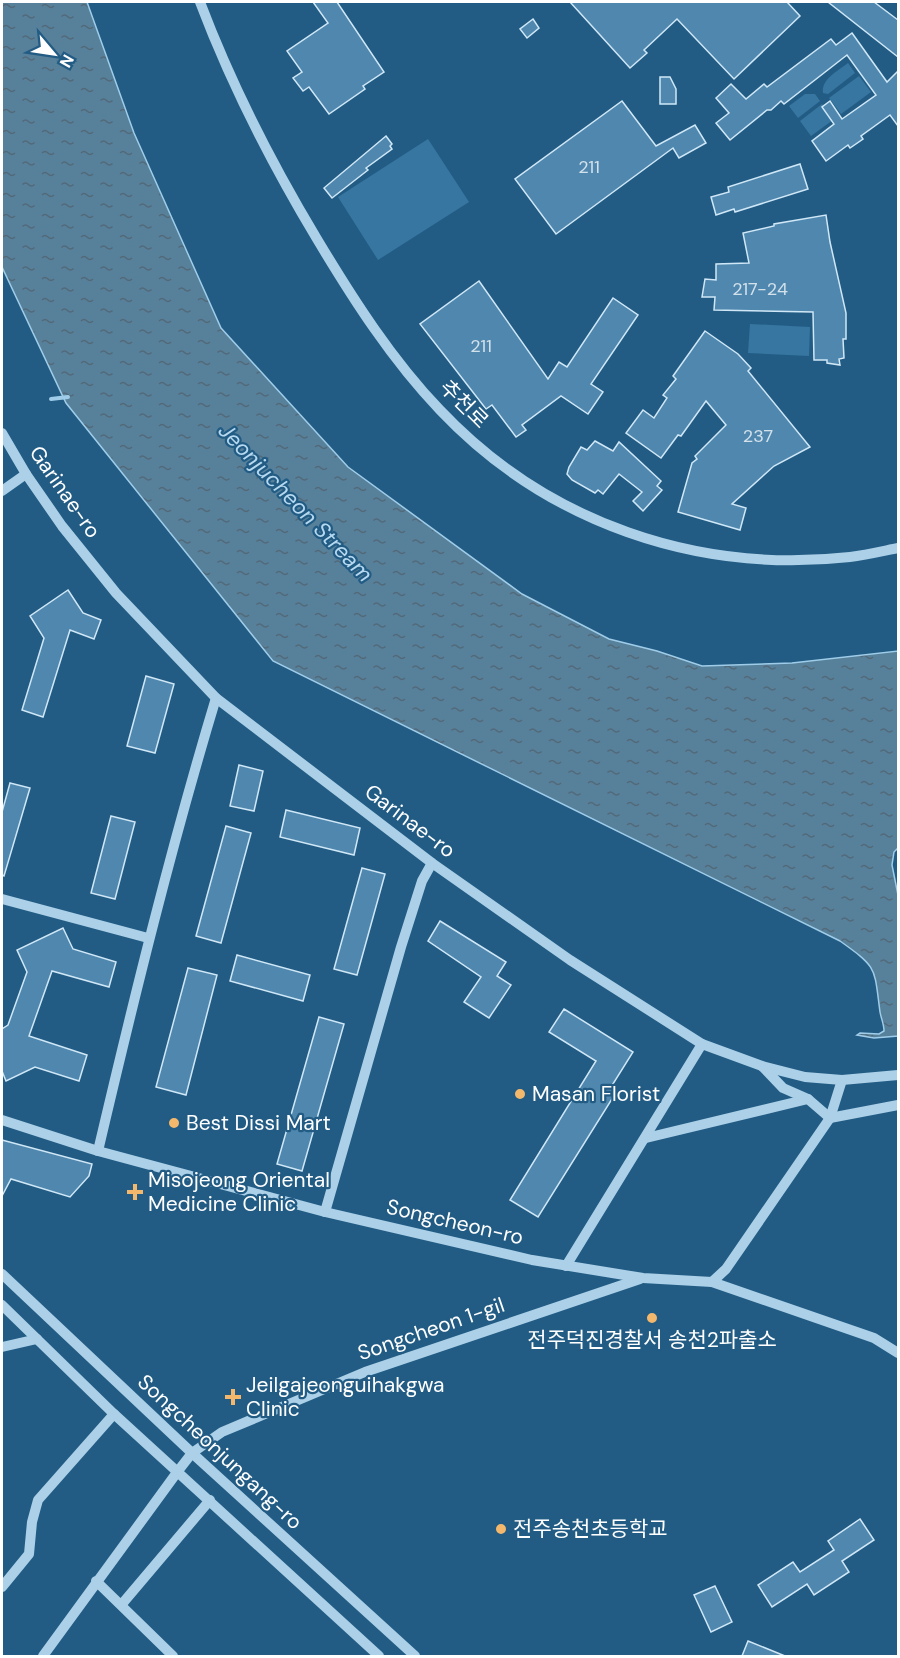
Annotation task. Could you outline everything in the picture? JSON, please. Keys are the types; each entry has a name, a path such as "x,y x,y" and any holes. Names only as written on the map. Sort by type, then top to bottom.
{"street":[{"name":"추천로","path":"200,2 232,78 288,191 330,262 398,360 440,410 491,457 542,493 571,509 604,524 688,550 746,559 799,560 852,557 898,548"},
{"name":"Garinae-ro","path":"2,433 26,474 62,526 116,593 216,698 432,863 570,960 702,1044 762,1066 805,1077 842,1080 898,1075"},
{"path":"2,491 26,474"},
{"path":"98,1151 148,938 216,698"},
{"path":"325,1212 401,947 422,881 432,863"},
{"path":"2,899 148,938"},
{"path":"566,1266 702,1044"},
{"path":"762,1066 783,1088 808,1099 830,1118"},
{"path":"712,1282 726,1269 830,1118 842,1080"},
{"path":"646,1138 808,1099"},
{"path":"830,1118 898,1105"},
{"name":"Songcheon-ro","path":"2,1120 98,1151 325,1212 566,1266 644,1278 712,1282 874,1338 898,1353"},
{"name":"Songcheonjungang-ro","path":"2,1274 192,1453 415,1656"},
{"name":"Songcheon 1-gil","path":"43,1656 192,1453 222,1432 365,1372 644,1278"},
{"name":"Songcheonjungang-ro","path":"3,1311 37,1339 114,1414 379,1656"},
{"path":"2,1347 37,1339"},
{"path":"2,1587 29,1554 32,1522 38,1500 114,1414"},
{"path":"122,1604 210,1500"},
{"path":"96,1581 173,1656"}],"shaded area":[{"path":"848,63 855,73 828,94 823,93 827,79"},
{"path":"859,76 871,92 841,114 829,98"},
{"path":"805,94 815,94 820,101 798,118 789,106"},
{"path":"822,104 833,120 811,136 800,121"},
{"path":"428,139 469,202 378,260 338,197"},
{"path":"750,324 810,327 809,356 748,353"}],"water":[{"name":"Jeonjucheon Stream","path":"2,2 87,2 134,133 221,328 348,467 522,594 609,639 657,651 702,666 792,663 898,651 898,848 894,852 892,865 898,895 898,1036 874,1038 857,1035 860,1033 879,1034 884,1031 877,986 868,963 840,941 273,661 66,403 2,267"}],"building":[{"path":"313,2 337,2 384,72 363,86 365,89 329,114 309,87 303,91 293,78 302,72 287,51 328,23"},
{"path":"570,2 787,2 800,16 734,79 677,19 644,50 647,53 630,68"},
{"path":"828,2 874,2 898,20 898,57"},
{"path":"533,19 539,28 527,38 520,29"},
{"path":"852,33 887,82 898,71 898,126 890,115 861,136 863,139 850,148 848,145 826,161 812,141 834,124 822,107 830,101 842,119 876,95 847,55 784,104 781,101 771,110 767,110 730,140 716,123 729,113 716,98 731,84 746,99 764,84 767,87 831,39 836,45"},
{"path":"660,77 670,77 676,89 676,104 660,104"},
{"path":"622,101 656,146 695,125 706,143 679,158 673,148 556,234 515,179"},
{"path":"386,136 392,144 390,146 392,149 332,198 324,188"},
{"path":"800,164 808,189 735,212 734,209 716,215 711,197 729,192 728,187"},
{"path":"826,215 846,313 846,339 843,339 844,358 839,359 840,365 827,363 827,360 814,360 813,312 714,310 715,297 702,297 705,279 716,280 716,264 749,263 743,233 774,226 774,224"},
{"path":"479,281 548,379 559,362 567,367 613,298 638,315 591,384 603,392 588,414 561,396 522,425 526,430 516,437 492,405 486,409 420,324"},
{"path":"705,331 738,354 751,368 748,371 810,447 774,466 732,504 746,508 740,530 678,512 692,463 697,459 695,456 726,425 706,401 681,436 678,435 661,458 626,433 643,410 654,418 667,398 663,395 676,379 673,376"},
{"path":"595,441 613,451 619,442 661,481 657,486 662,490 643,511 633,501 642,492 619,474 603,494 598,490 595,493 572,480 567,474 581,447 587,450"},
{"path":"68,590 83,613 101,620 94,639 70,630 43,717 22,710 44,638 30,616"},
{"path":"146,676 174,684 155,753 127,746"},
{"path":"239,765 263,771 254,811 230,806"},
{"path":"10,783 30,788 4,876 2,875 2,812"},
{"path":"286,810 360,828 354,855 280,837"},
{"path":"111,816 135,822 115,899 91,893"},
{"path":"226,826 251,833 221,943 196,936"},
{"path":"362,868 385,874 357,975 334,969"},
{"path":"440,921 506,962 497,976 511,985 489,1018 464,1002 481,977 428,941"},
{"path":"63,928 73,949 116,962 109,987 52,971 29,1036 87,1055 79,1081 35,1067 6,1081 2,1071 2,1029 8,1025 27,972 17,950"},
{"path":"237,955 310,975 303,1001 230,981"},
{"path":"188,968 217,975 186,1095 156,1087"},
{"path":"564,1009 633,1052 611,1087 617,1091 538,1217 510,1200 596,1061 549,1032"},
{"path":"319,1017 344,1024 302,1171 277,1164"},
{"path":"2,1140 92,1164 89,1176 70,1197 11,1179 2,1196"},
{"path":"860,1519 874,1540 842,1561 849,1572 814,1595 807,1584 772,1607 758,1585 793,1562 800,1572 834,1550 828,1541"},
{"path":"715,1586 732,1622 711,1632 694,1595"},
{"path":"748,1641 785,1656 742,1656"}],"waterway":[{"path":"51,399 68,397"}],"place":[{"name":"Masan Florist","path":"520,1094"},
{"name":"Best Dissi Mart","path":"174,1123"},
{"name":"Misojeong Oriental Medicine Clinic","path":"135,1192"},
{"name":"전주덕진경찰서 송천2파출소","path":"652,1318"},
{"name":"Jeilgajeonguihakgwa Clinic","path":"233,1397"},
{"name":"전주송천초등학교","path":"501,1529"}]}
